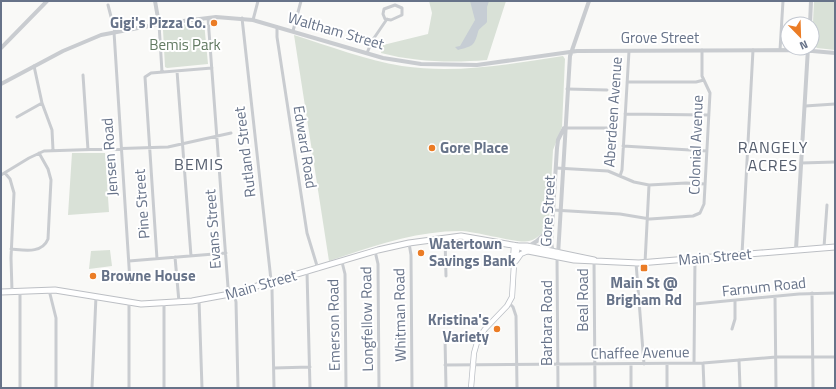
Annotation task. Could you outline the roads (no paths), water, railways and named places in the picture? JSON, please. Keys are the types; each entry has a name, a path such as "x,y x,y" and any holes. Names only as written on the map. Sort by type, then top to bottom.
{"main road":[{"name":"Main Street","path":"1,292 49,290 96,296 129,304 164,304 199,300 232,294 271,283 342,262 375,250 445,238 471,237 594,260 636,263 835,247"},
{"path":"471,388 476,343 480,336 510,303 513,293 516,246"},
{"path":"514,264 520,255 528,248"}],"street":[{"path":"1,48 47,1"},
{"path":"155,1 159,24 162,72 212,68"},
{"path":"253,20 258,1"},
{"path":"293,31 301,1"},
{"name":"Gore Street","path":"556,254 563,168 564,128 571,51 589,1"},
{"path":"782,16 783,1"},
{"path":"811,16 812,1"},
{"name":"Jensen Road","path":"108,4 114,32 120,149 130,282"},
{"path":"367,53 372,41 387,19 401,16 403,12 402,8 397,5 386,8 383,14 387,19"},
{"name":"Waltham Street","path":"1,84 84,41 114,32 159,24 208,18 242,18 253,20 388,59 414,64 461,66 486,64"},
{"name":"Evans Street","path":"208,18 226,253 232,294 236,302 238,388"},
{"name":"Rutland Street","path":"242,18 271,283 274,388"},
{"name":"Edward Road","path":"276,26 307,233 318,269"},
{"name":"Aberdeen Avenue","path":"620,176 628,82 629,50"},
{"name":"Colonial Avenue","path":"553,210 620,214 647,218 693,216 700,213 704,204 710,90 702,73 702,50"},
{"path":"742,254 753,50"},
{"name":"Grove Street","path":"486,64 571,51 780,50"},
{"name":"Grove Street","path":"820,51 835,53"},
{"path":"796,250 808,56"},
{"path":"34,66 42,103 52,130 53,150"},
{"path":"178,71 191,256"},
{"name":"Pine Street","path":"157,259 145,77 148,73 162,72"},
{"path":"83,75 88,150"},
{"path":"628,82 696,82 704,80"},
{"path":"567,89 608,90"},
{"path":"17,117 42,103"},
{"path":"805,106 835,104"},
{"path":"625,114 649,116 709,115"},
{"path":"564,128 607,128"},
{"name":"Gore Street","path":"556,254 552,224 558,143 564,128"},
{"path":"1,175 38,153 53,150 149,148 183,145 217,135 231,133"},
{"path":"623,146 707,151"},
{"path":"11,249 37,250 43,247 48,239 51,180 48,169 38,153"},
{"path":"801,163 835,162"},
{"path":"556,168 608,171 634,182 649,185 686,182 705,184"},
{"path":"5,173 10,179 14,193 11,249 12,291"},
{"path":"645,263 649,185"},
{"path":"824,247 827,205"},
{"path":"528,248 546,233 552,224"},
{"path":"445,238 446,276"},
{"name":"Whitman Road","path":"409,243 411,255 412,388"},
{"name":"Longfellow Road","path":"375,250 378,264 379,388"},
{"path":"129,261 226,253"},
{"name":"Barbara Road","path":"556,254 558,388"},
{"path":"175,257 178,302"},
{"path":"694,363 695,258"},
{"name":"Beal Road","path":"594,260 595,388"},
{"name":"Emerson Road","path":"342,262 345,274 346,388"},
{"path":"636,263 644,364"},
{"path":"307,272 310,388"},
{"path":"49,290 56,318 56,388"},
{"path":"20,291 20,388"},
{"path":"812,293 813,388"},
{"name":"Farnum Road","path":"694,304 812,293 835,293"},
{"path":"92,388 96,296"},
{"path":"775,297 776,388"},
{"path":"199,300 202,388"},
{"path":"732,329 735,319 735,301"},
{"path":"510,303 516,313 517,388"},
{"path":"129,304 129,388"},
{"path":"164,304 164,388"},
{"path":"445,338 446,388"},
{"name":"Chaffee Avenue","path":"446,365 667,364 703,363 776,357 835,357"},
{"path":"739,360 740,388"},
{"path":"703,363 704,388"},
{"path":"631,364 631,388"},
{"path":"667,364 667,388"},
{"path":"274,368 310,367"}],"place":[{"name":"Gigi's Pizza Co.","path":"214,23"},
{"name":"Gore Place","path":"432,148"},
{"name":"Watertown Savings Bank","path":"421,253"},
{"name":"Main St @ Brigham Rd","path":"644,268"},
{"name":"Browne House","path":"93,276"},
{"name":"Kristina's Variety","path":"497,329"}],"district":[{"name":"RANGELY ACRES","path":"773,156"},
{"name":"BEMIS","path":"199,164"}],"park label":[{"name":"Bemis Park","path":"185,45"}]}
